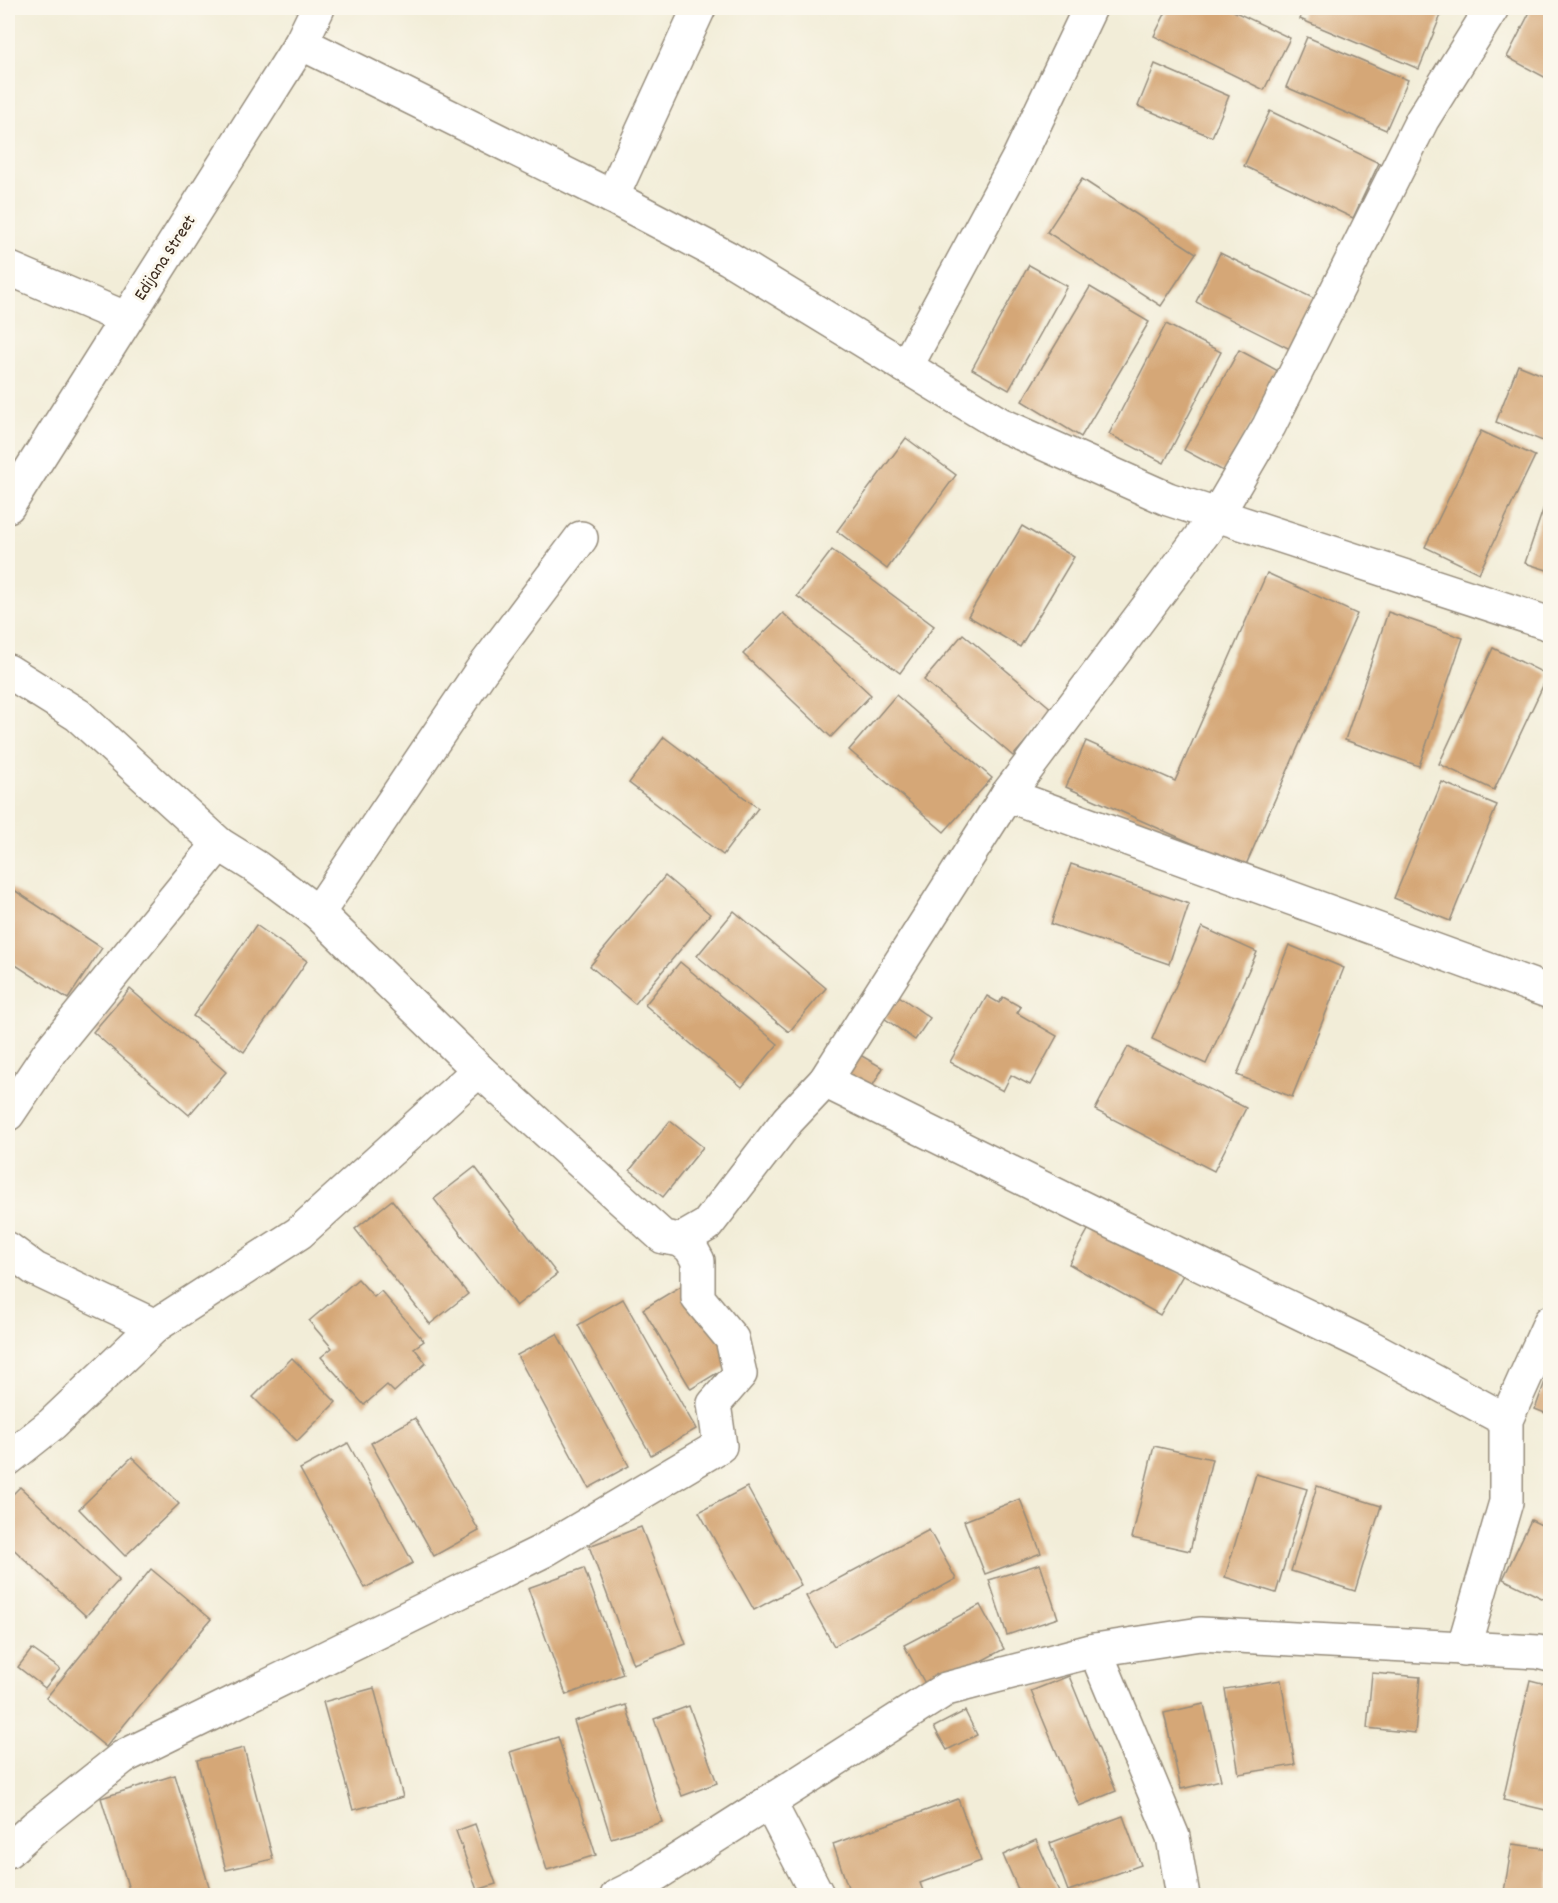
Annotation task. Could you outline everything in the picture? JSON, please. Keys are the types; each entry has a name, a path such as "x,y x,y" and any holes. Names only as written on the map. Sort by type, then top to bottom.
{"street":[{"name":"Edijana Street","path":"8,506 301,43 318,8"},
{"path":"612,197 699,8"},
{"path":"906,367 1018,159 1090,8"},
{"path":"681,1240 707,1225 788,1120 825,1081 1007,795 1218,515 1269,426 1422,120 1491,8"},
{"path":"301,43 612,197 728,258 1000,424 1168,499 1551,624"},
{"path":"8,268 125,318"},
{"path":"318,913 480,671 580,538"},
{"path":"8,671 78,715 219,844 256,867 318,913 479,1070 663,1238 681,1240 691,1248 698,1261 698,1298 732,1339 740,1374 714,1404 720,1446 543,1551 123,1757 34,1827 8,1851"},
{"path":"1007,795 1551,992"},
{"path":"8,1114 51,1050 219,844"},
{"path":"8,1459 52,1424 155,1326 299,1233 479,1070"},
{"path":"825,1081 1092,1213 1363,1342 1506,1420"},
{"path":"8,1249 35,1269 155,1326"},
{"path":"1463,1649 1506,1502 1506,1420 1551,1322"},
{"path":"617,1896 639,1885 946,1689 1095,1650 1200,1634 1538,1652 1551,1655"},
{"path":"1095,1650 1173,1837 1183,1896"},
{"path":"770,1802 818,1896"}],"building":[{"path":"1168,8 1227,8 1290,38 1264,90 1154,36"},
{"path":"1304,8 1437,8 1443,10 1419,69 1300,19"},
{"path":"1532,8 1550,8 1550,80 1507,57"},
{"path":"1307,37 1408,80 1386,130 1286,87"},
{"path":"1155,64 1229,96 1212,137 1138,106"},
{"path":"1270,111 1379,163 1353,218 1244,166"},
{"path":"1082,179 1196,253 1161,306 1047,232"},
{"path":"1220,253 1315,299 1290,349 1196,302"},
{"path":"1029,265 1067,286 1009,390 972,369"},
{"path":"1090,287 1149,322 1081,437 1022,401"},
{"path":"1166,324 1221,352 1164,463 1109,434"},
{"path":"1239,350 1280,372 1225,472 1184,450"},
{"path":"1518,365 1550,378 1550,444 1496,422"},
{"path":"1481,431 1535,456 1479,573 1425,547"},
{"path":"906,438 956,475 887,569 837,531"},
{"path":"1550,489 1550,571 1525,563"},
{"path":"1022,526 1074,557 1020,647 968,616"},
{"path":"832,550 934,626 900,673 797,596"},
{"path":"1267,573 1357,614 1245,867 1066,787 1086,741 1175,781"},
{"path":"1388,612 1463,638 1419,766 1345,740"},
{"path":"783,613 871,695 831,737 743,654"},
{"path":"963,634 1053,710 1013,756 924,680"},
{"path":"1493,648 1548,675 1494,790 1439,764"},
{"path":"896,695 992,778 944,832 849,750"},
{"path":"664,737 758,808 723,855 629,783"},
{"path":"1442,782 1497,805 1450,921 1394,898"},
{"path":"1071,864 1189,904 1169,964 1051,924"},
{"path":"665,876 710,914 635,1004 590,966"},
{"path":"8,886 102,948 68,999 8,960"},
{"path":"734,911 826,988 789,1032 697,956"},
{"path":"256,925 307,961 244,1052 193,1016"},
{"path":"1202,927 1257,952 1206,1064 1152,1039"},
{"path":"1289,945 1344,968 1292,1097 1237,1075"},
{"path":"680,962 778,1044 742,1087 645,1005"},
{"path":"130,989 226,1072 189,1115 93,1032"},
{"path":"899,996 930,1018 915,1040 884,1018"},
{"path":"987,996 999,1003 1003,997 1021,1007 1017,1013 1057,1036 1030,1085 1011,1075 1003,1091 950,1062"},
{"path":"1128,1047 1246,1108 1214,1171 1095,1110"},
{"path":"853,1051 883,1068 869,1092 839,1074"},
{"path":"670,1121 703,1147 663,1197 630,1170"},
{"path":"475,1167 557,1274 516,1306 434,1199"},
{"path":"392,1200 468,1294 430,1324 355,1229"},
{"path":"1092,1223 1183,1275 1160,1315 1069,1264"},
{"path":"358,1279 374,1297 381,1291 424,1341 414,1348 426,1363 394,1392 387,1385 364,1405 321,1357 332,1348 309,1321"},
{"path":"686,1283 735,1362 691,1389 643,1309"},
{"path":"623,1299 696,1429 651,1455 578,1325"},
{"path":"557,1334 629,1466 589,1488 517,1355"},
{"path":"292,1358 336,1402 297,1441 253,1397"},
{"path":"1550,1368 1550,1415 1535,1409"},
{"path":"415,1418 479,1531 434,1556 371,1443"},
{"path":"348,1443 413,1563 365,1588 300,1469"},
{"path":"1154,1446 1212,1459 1190,1551 1132,1538"},
{"path":"132,1457 179,1504 125,1556 79,1509"},
{"path":"1256,1474 1307,1489 1276,1593 1225,1577"},
{"path":"1317,1486 1381,1506 1355,1591 1291,1571"},
{"path":"20,1487 119,1580 86,1616 8,1544 8,1499"},
{"path":"747,1487 801,1585 754,1610 699,1512"},
{"path":"1020,1499 1041,1553 985,1574 964,1521"},
{"path":"1531,1520 1550,1529 1550,1602 1503,1579"},
{"path":"641,1527 686,1644 633,1664 589,1546"},
{"path":"929,1530 956,1579 834,1646 806,1596"},
{"path":"1040,1564 1058,1618 1007,1635 989,1580"},
{"path":"584,1568 623,1674 566,1695 528,1588"},
{"path":"151,1569 211,1619 106,1747 46,1698"},
{"path":"980,1605 1004,1649 928,1689 904,1645"},
{"path":"32,1649 60,1669 45,1688 18,1667"},
{"path":"1372,1673 1420,1677 1415,1733 1367,1728"},
{"path":"1069,1676 1116,1791 1079,1806 1031,1691"},
{"path":"1281,1680 1295,1765 1239,1774 1225,1689"},
{"path":"1530,1680 1550,1685 1550,1811 1503,1800"},
{"path":"374,1688 403,1797 353,1810 323,1702"},
{"path":"1204,1704 1221,1780 1181,1789 1164,1713"},
{"path":"626,1705 662,1822 611,1838 574,1721"},
{"path":"689,1706 717,1783 682,1796 654,1719"},
{"path":"965,1711 977,1735 947,1750 934,1727"},
{"path":"558,1737 596,1855 547,1870 510,1752"},
{"path":"244,1748 273,1859 226,1870 197,1760"},
{"path":"175,1775 212,1896 131,1896 101,1798"},
{"path":"958,1799 981,1861 920,1883 925,1896 851,1896 833,1844"},
{"path":"1123,1816 1141,1865 1068,1891 1050,1843"},
{"path":"475,1824 496,1884 477,1890 456,1831"},
{"path":"1036,1840 1061,1896 1021,1896 1003,1855"},
{"path":"1512,1844 1550,1849 1550,1896 1526,1896 1504,1892"}]}
